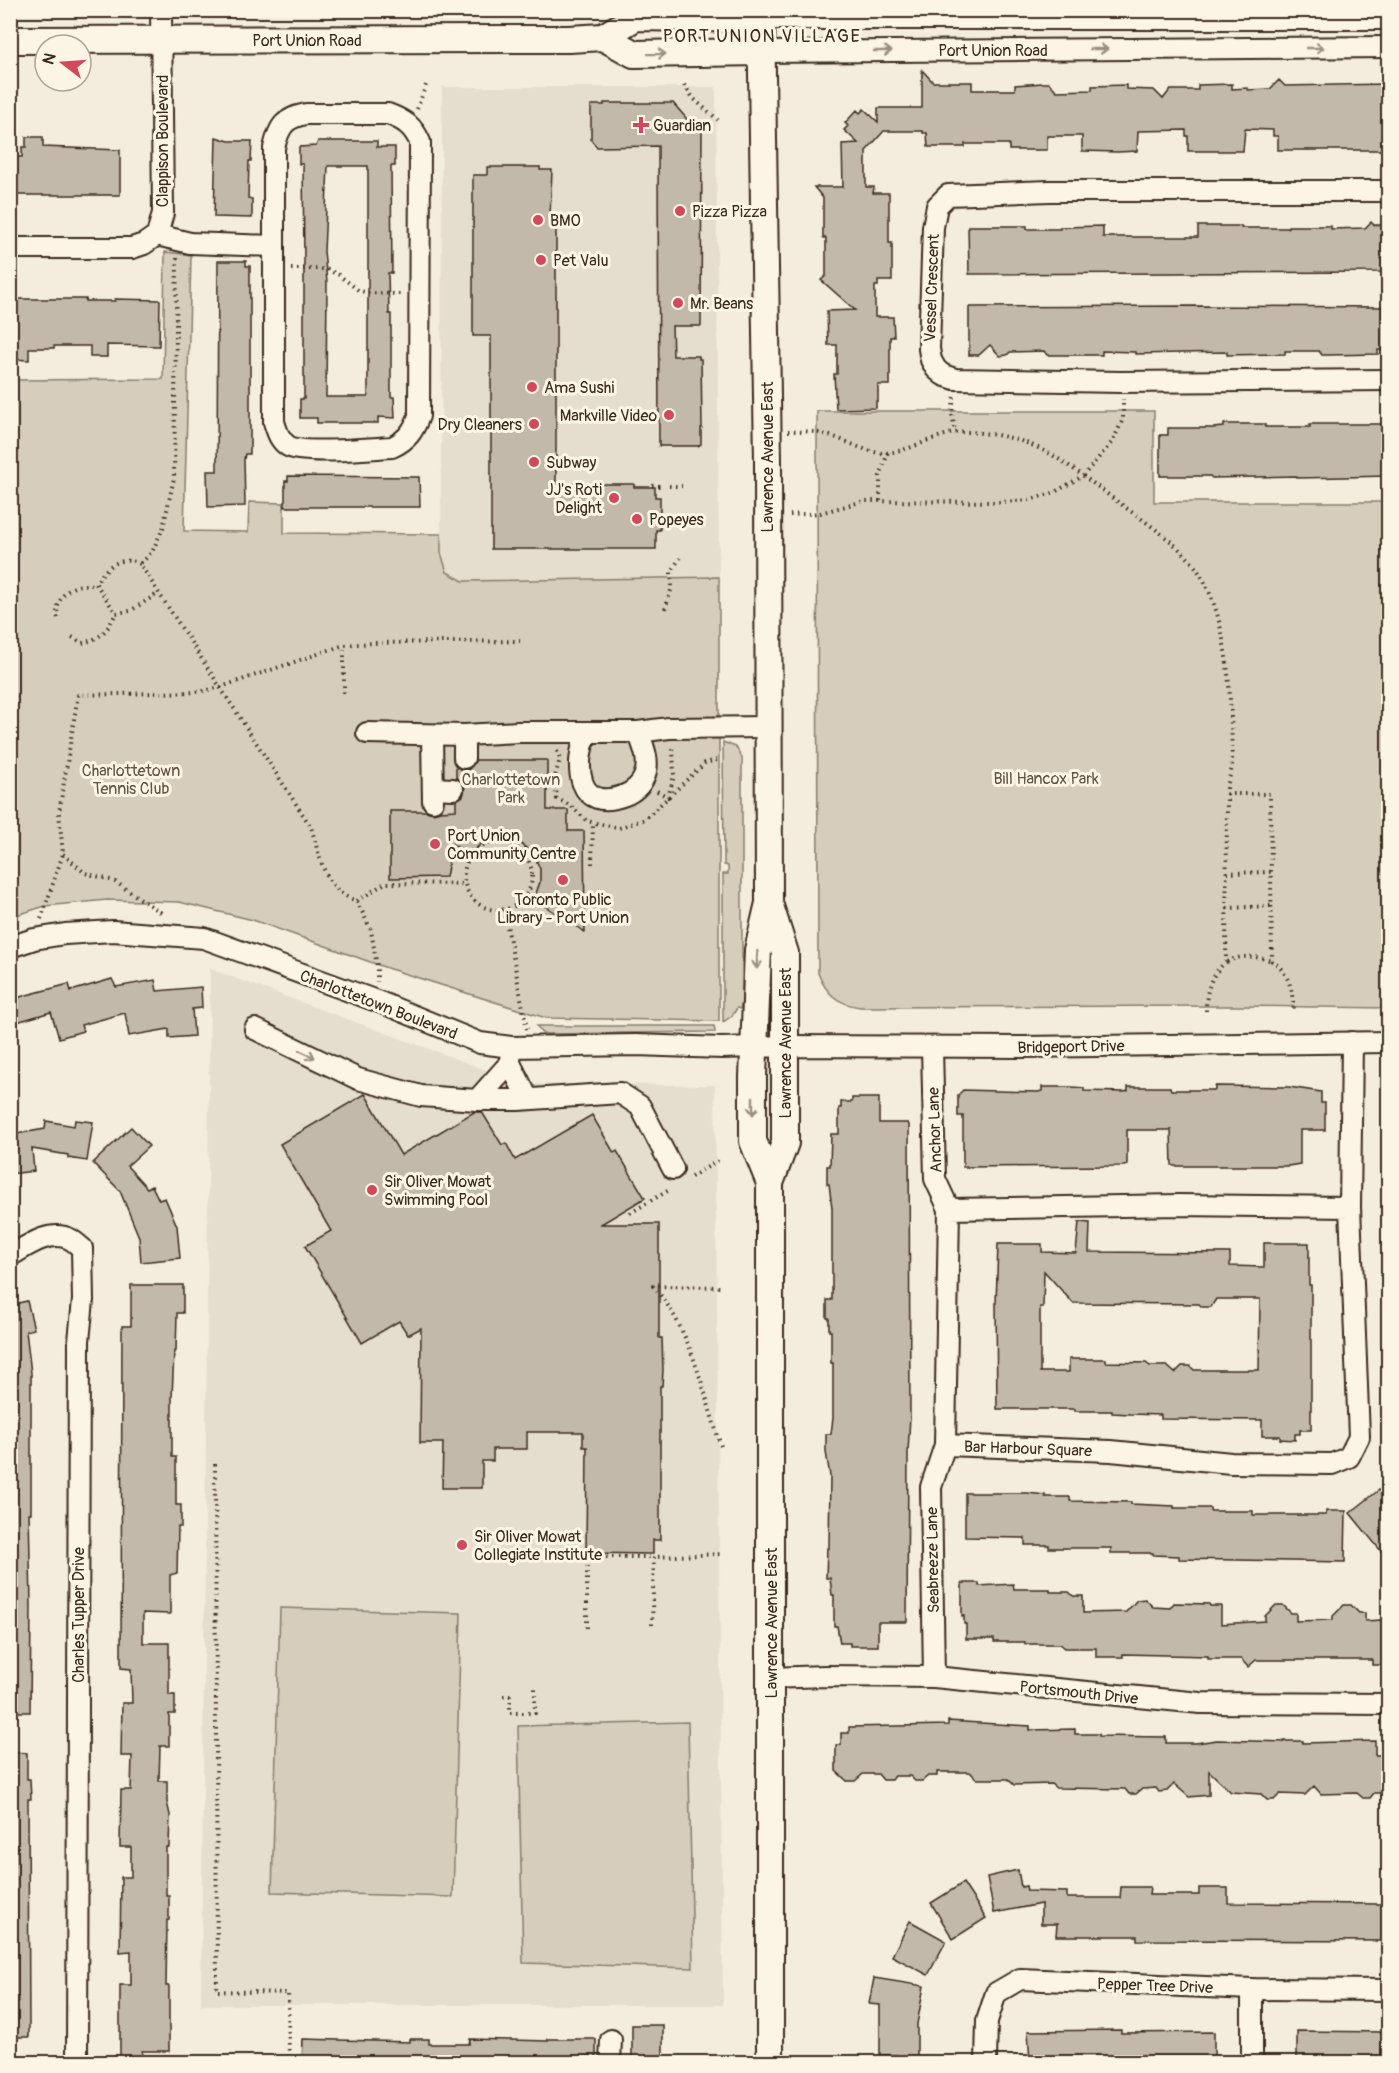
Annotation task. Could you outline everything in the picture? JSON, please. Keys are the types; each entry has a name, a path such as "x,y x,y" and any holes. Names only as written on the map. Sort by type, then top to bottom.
{"main road":[{"name":"Port Union Road","path":"603,37 636,17 761,15"},
{"name":"Lawrence Avenue East","path":"761,15 768,430 769,903 758,950 753,1141 770,1183"},
{"name":"Port Union Road","path":"10,40 603,37 634,54 761,52"},
{"name":"Lawrence Avenue East","path":"769,903 784,953 785,1143 770,1183 770,2062"}],"street":[{"name":"Clappison Boulevard","path":"157,235 163,213 161,10"},
{"path":"1057,50 1058,14"},
{"name":"Port Union Road","path":"761,15 1287,14 1389,19"},
{"path":"1287,14 1287,48"},
{"name":"Port Union Road","path":"761,52 1389,47"},
{"path":"306,114 388,114 410,125 420,142 419,416 413,432 404,441 392,447 306,449 290,447 280,438 274,422 273,246 274,148 282,126 297,116 306,114"},
{"name":"Vessel Crescent","path":"955,379 939,372 933,365 928,336 933,227 937,206 948,195 1050,191 1389,191"},
{"path":"10,248 132,248 144,244 157,235 190,243 273,246"},
{"path":"955,379 1120,382 1389,380"},
{"path":"367,733 464,735 768,727"},
{"path":"587,733 581,746 578,762 581,780 589,793 600,800 616,799 633,792 645,777 644,746 638,732"},
{"path":"432,735 433,795 453,789"},
{"path":"464,735 464,758"},
{"name":"Charlottetown Boulevard","path":"10,946 65,934 114,931 204,938 382,1003 480,1043 516,1053 636,1045 754,1047"},
{"path":"255,1029 358,1079 421,1096 477,1100 620,1093 640,1106 673,1168"},
{"name":"Bar Harbour Square","path":"949,1209 945,1445 1111,1451 1231,1463 1332,1464 1349,1457 1359,1437 1350,1207 1352,1042"},
{"name":"Bridgeport Drive","path":"754,1047 1389,1042"},
{"name":"Anchor Lane","path":"932,1047 935,1179 949,1209"},
{"path":"516,1053 528,1099"},
{"path":"477,1100 516,1053"},
{"path":"949,1209 1179,1205 1350,1207"},
{"name":"Charles Tupper Drive","path":"10,1256 29,1243 43,1239 56,1237 70,1239 82,1248 84,1270 78,1353 76,2062"},
{"name":"Seabreeze Lane","path":"934,1677 931,1486 945,1445"},
{"name":"Portsmouth Drive","path":"770,1678 934,1677 1200,1703 1389,1704"},
{"name":"Pepper Tree Drive","path":"986,2062 987,2021 996,1993 1020,1980 1252,1989 1389,1990"},
{"path":"1252,1989 1252,2062"},
{"path":"610,2062 611,2040"}],"path":[{"path":"415,116 426,85"},
{"path":"684,85 694,99 718,120"},
{"path":"140,564 152,552 163,528 174,478 177,258 180,253"},
{"path":"284,269 333,271 367,294 420,294"},
{"path":"955,379 952,414 955,432"},
{"path":"768,516 815,514 857,501 1019,501 1053,493 1083,476 1100,458 1120,428 1124,412 1120,382"},
{"path":"768,430 819,432 876,452 888,452 955,432 992,434 1025,442 1052,454 1083,476 1179,549 1193,563 1208,588 1219,621 1228,680 1232,767 1226,787 1226,962"},
{"path":"879,501 880,476 888,452"},
{"path":"652,486 660,486"},
{"path":"669,486 682,486"},
{"path":"665,609 672,587 671,572 680,558"},
{"path":"96,584 102,573 120,561 130,559 140,564 311,827 323,867 332,886 346,898 357,901 385,883 465,884"},
{"path":"96,584 116,613"},
{"path":"58,618 56,612 64,595 78,586 96,584"},
{"path":"116,613 130,611 159,593"},
{"path":"72,637 82,642 105,634 116,613"},
{"path":"34,939 63,854 59,813 78,695 199,692 344,645 520,641"},
{"path":"344,645 344,693"},
{"path":"668,797 674,776 673,739"},
{"path":"1227,795 1270,794 1272,961"},
{"path":"592,864 593,823"},
{"path":"496,842 518,849 525,856 532,878 530,889 524,898 515,906 504,910 483,907 474,900 465,884 465,869 469,859 476,850 496,842"},
{"path":"63,854 85,873 114,881 160,912"},
{"path":"1227,873 1270,872"},
{"path":"357,901 371,930 377,966 376,976 382,1003"},
{"path":"1227,908 1271,906"},
{"path":"504,910 527,1023 516,1053"},
{"path":"1206,1011 1206,996 1211,979 1226,962 1242,957 1260,957 1272,961 1289,980 1294,1012"},
{"path":"721,1287 653,1286 668,1303 683,1330 721,1446"},
{"path":"215,1464 217,1990 288,1993 289,2062"},
{"path":"587,1628 587,1557 722,1554"},
{"path":"652,1625 654,1557"},
{"path":"503,1696 510,1695 510,1713 535,1713 535,1684"}],"shaded area":[{"path":"442,87 716,87 719,577 463,581 447,572 441,553"},
{"name":"Sir Oliver Mowat Collegiate Institute","path":"210,969 525,1084 715,1085 723,2005 201,2005"}],"green space":[{"name":"Charlottetown Park","path":"165,252 191,255 184,531 248,532 249,502 284,503 284,533 441,534 441,553 447,572 463,581 719,577 719,1021 546,1018 387,968 253,920 179,902 107,900 45,906 11,917 11,380 163,379"},
{"name":"Bill Hancox Park","path":"817,411 1154,411 1154,502 1388,502 1388,1008 860,1007 845,1003 829,992 818,973"},
{"path":"723,742 736,747 742,758 742,1002 740,1009 737,1008 732,1016 723,1022 723,874 728,874 728,866 724,865"},
{"path":"537,1026 714,1026 715,1032 543,1034"},
{"path":"280,1608 461,1613 453,1897 272,1892"},
{"path":"688,1722 693,1968 523,1963 518,1726"}],"building":[{"path":"922,70 933,82 972,82 972,90 1015,90 1015,85 1043,83 1049,83 1057,91 1092,90 1092,86 1126,85 1126,89 1154,90 1163,99 1170,90 1198,90 1198,85 1232,84 1232,89 1248,88 1248,90 1270,89 1279,80 1285,86 1387,84 1389,86 1389,150 1278,150 1278,136 1273,136 1273,130 1245,129 1243,151 1188,151 1186,130 1138,131 1137,151 1118,152 1082,151 1082,136 1047,136 1047,150 1009,150 1009,144 928,147 927,133 923,131 884,131 866,151 866,187 874,187 873,193 889,193 892,281 878,281 878,286 875,286 875,317 893,317 894,337 890,337 890,385 878,385 876,408 836,409 834,374 837,374 837,345 828,345 827,311 855,310 821,280 826,276 823,198 814,187 843,187 842,144 858,143 844,130 848,126 845,123 857,110 860,113 864,109 878,122 878,108 922,108"},
{"path":"604,103 673,103 693,126 702,132 701,326 672,326 673,356 699,356 701,359 702,428 701,444 698,446 659,446 658,146 597,147 591,140 591,105 604,105"},
{"path":"26,137 43,137 43,147 120,150 120,195 10,195 10,157 22,157 22,147 26,147"},
{"path":"216,137 229,141 252,141 248,198 252,199 252,218 214,217"},
{"path":"318,141 377,141 377,147 395,147 395,166 391,166 392,273 388,273 389,314 391,314 391,397 394,397 395,418 378,417 378,423 317,423 317,418 300,418 300,399 304,399 304,262 303,164 299,164 299,147 316,146","holes":["328,166 368,166 368,397 326,397 327,282 324,251"]},
{"path":"487,167 540,167 540,170 552,170 550,215 556,215 556,484 634,484 634,487 655,487 655,497 660,497 660,530 656,530 656,549 491,549 491,336 473,336 473,175 487,175"},
{"path":"1371,222 1374,225 1389,225 1389,272 969,274 968,226 1027,226 1027,229 1060,229 1060,227 1103,226 1103,237 1198,237 1198,226 1288,228 1288,226 1331,226 1331,229 1365,228"},
{"path":"218,261 246,261 246,266 250,266 250,454 245,454 244,459 245,506 208,507 207,471 217,471"},
{"path":"10,299 160,300 159,346 107,345 107,357 90,357 90,346 29,348 29,360 13,359 13,348 10,348"},
{"path":"969,307 1389,307 1389,350 1378,350 1378,354 1328,355 1322,355 1319,351 1227,355 1227,352 1135,354 1135,352 1102,351 1102,355 1047,355 1044,351 1010,352 1000,356 990,345 979,355 969,355"},
{"path":"1224,424 1310,427 1310,424 1389,424 1389,476 1212,478 1210,476 1160,476 1160,435 1168,435 1168,428 1213,428 1224,427"},
{"path":"288,476 419,477 420,507 285,507 285,481 288,481"},
{"name":"Port Union Community Centre","path":"476,760 547,760 547,810 568,810 568,831 584,831 585,932 534,899 540,882 540,869 534,855 519,842 502,838 489,840 469,855 452,844 446,877 390,878 390,811 433,813 456,810 456,800 463,796 465,789 463,783 456,778 456,766 463,770 469,769"},
{"path":"112,979 116,987 155,980 157,991 201,987 202,1008 192,1009 194,1036 169,1038 169,1029 129,1036 125,1013 81,1025 83,1031 59,1038 51,1012 10,1024 10,1001 69,984 71,991"},
{"path":"1215,1086 1289,1087 1321,1092 1321,1103 1325,1103 1325,1130 1300,1130 1300,1164 1288,1166 1174,1166 1172,1165 1171,1130 1127,1130 1127,1165 1124,1166 963,1167 963,1116 958,1116 958,1095 963,1090 1038,1092 1042,1091 1042,1087 1072,1087 1084,1088 1084,1091 1124,1092 1128,1091 1128,1087 1215,1090"},
{"name":"Sir Oliver Mowat Collegiate Institute","path":"365,1094 401,1155 474,1112 482,1112 502,1145 506,1143 515,1160 592,1115 614,1153 617,1151 645,1198 601,1224 659,1224 659,1338 662,1338 663,1370 662,1386 660,1386 660,1540 653,1540 653,1554 586,1553 587,1447 583,1447 583,1432 527,1432 527,1449 493,1449 493,1461 482,1461 482,1488 442,1488 443,1443 420,1443 421,1328 408,1335 399,1321 362,1343 305,1246 331,1231 280,1144"},
{"path":"852,1098 879,1098 879,1123 908,1123 909,1125 910,1416 907,1622 878,1622 878,1646 850,1646 850,1643 840,1643 837,1626 834,1626 834,1595 832,1595 830,1578 826,1578 827,1548 829,1548 830,1476 826,1434 831,1434 833,1418 833,1363 831,1363 831,1331 829,1331 829,1318 827,1318 827,1300 832,1300 832,1208 829,1184 827,1184 827,1166 830,1166 831,1134 839,1134 841,1102 852,1102"},
{"path":"75,1120 93,1122 87,1161 68,1158 68,1155 32,1149 34,1171 10,1174 10,1135 45,1129 46,1121 74,1126"},
{"path":"131,1127 149,1146 127,1166 147,1188 152,1186 159,1200 165,1198 177,1226 180,1258 141,1262 139,1237 120,1191 93,1163"},
{"path":"1079,1222 1090,1223 1089,1252 1230,1253 1230,1266 1264,1267 1264,1243 1309,1243 1311,1430 1300,1430 1300,1434 1295,1434 1295,1440 1280,1439 1280,1436 1262,1436 1262,1420 1161,1419 1161,1415 1075,1411 1075,1409 997,1409 998,1244 1042,1244 1042,1252 1076,1253","holes":["1044,1271 1073,1303 1199,1304 1202,1307 1211,1307 1216,1299 1260,1299 1259,1370 1194,1370 1190,1366 1182,1366 1175,1373 1167,1366 1150,1366 1146,1363 1106,1362 1106,1359 1069,1359 1069,1372 1040,1372 1040,1307 1043,1307"]},
{"path":"131,1285 183,1285 183,1313 177,1313 172,1397 172,1457 176,1457 176,1505 181,1505 177,1573 170,1575 170,1614 143,1613 143,1643 169,1643 169,1695 175,1695 175,1714 169,1714 169,1746 160,1746 159,1781 167,1781 167,1802 170,1815 169,1847 166,1847 166,1895 169,1895 166,1986 169,1986 169,2051 142,2051 142,2062 120,2061 120,1985 131,1985 131,1951 120,1952 121,1877 131,1877 131,1847 120,1847 121,1790 131,1790 132,1756 121,1756 122,1703 132,1703 131,1669 121,1668 122,1326 131,1326"},
{"path":"27,1301 34,1329 26,1331 31,1373 30,1712 10,1712 10,1305"},
{"path":"1389,1482 1389,1561 1350,1513"},
{"path":"965,1493 1027,1493 1045,1495 1045,1497 1070,1497 1070,1501 1131,1502 1131,1504 1174,1506 1174,1508 1210,1508 1210,1511 1253,1511 1253,1515 1326,1515 1326,1511 1346,1511 1345,1562 1179,1559 1179,1556 1153,1555 1153,1553 1111,1553 1111,1548 1049,1548 1049,1545 1025,1545 1025,1538 965,1537"},
{"path":"962,1583 979,1583 979,1586 1013,1584 1014,1589 1050,1589 1050,1592 1069,1592 1073,1596 1083,1596 1083,1613 1126,1612 1137,1600 1145,1599 1153,1607 1170,1608 1174,1603 1209,1604 1210,1606 1221,1606 1221,1624 1265,1621 1265,1616 1276,1605 1283,1605 1291,1613 1296,1613 1296,1621 1333,1620 1333,1616 1344,1605 1351,1605 1359,1613 1365,1613 1365,1621 1382,1620 1389,1623 1389,1665 1372,1665 1372,1660 1256,1660 1248,1667 1241,1659 1123,1654 1123,1657 1096,1657 1096,1648 1065,1648 1060,1644 1025,1644 1025,1642 994,1642 994,1639 966,1639 966,1624 962,1616"},
{"path":"948,1721 1030,1726 1030,1730 1075,1729 1075,1734 1099,1734 1099,1736 1166,1737 1166,1743 1217,1740 1303,1741 1303,1743 1375,1741 1375,1755 1389,1755 1389,1793 1374,1793 1370,1798 1363,1798 1357,1793 1321,1794 1314,1786 1305,1795 1280,1794 1274,1800 1267,1800 1261,1794 1231,1792 1209,1771 1209,1795 1189,1797 1174,1784 1167,1791 1159,1792 1156,1788 1142,1789 1136,1794 1129,1794 1125,1789 1056,1788 1051,1784 1014,1785 1008,1779 977,1779 970,1772 937,1772 937,1776 928,1776 922,1781 915,1781 910,1776 895,1776 892,1780 883,1780 878,1774 863,1774 855,1781 847,1781 836,1771 836,1745 841,1745 841,1733 849,1733 849,1727 948,1725"},
{"path":"10,1752 27,1753 27,1779 30,1779 31,1799 28,1799 29,2037 10,2037"},
{"path":"1018,1870 1021,1887 1026,1886 1027,1891 1067,1892 1067,1898 1120,1898 1121,1887 1150,1887 1149,1895 1199,1895 1199,1888 1228,1888 1228,1903 1389,1904 1389,1941 1137,1940 1137,1936 1056,1936 1057,1924 1041,1924 1041,1904 994,1913 987,1877"},
{"path":"963,1883 986,1918 953,1939 931,1903"},
{"path":"910,1921 946,1941 928,1975 892,1956"},
{"path":"874,1978 924,1986 917,2024 917,2061 897,2061 897,2055 880,2055 880,2005 869,2004"},
{"path":"632,2025 663,2025 663,2062 632,2062"},
{"path":"1121,2030 1121,2033 1214,2032 1214,2057 1211,2057 1211,2062 1030,2062 1028,2031"},
{"path":"1297,2031 1389,2032 1389,2062 1297,2062"},
{"path":"303,2039 410,2042 410,2039 429,2039 429,2044 469,2044 470,2039 548,2041 548,2039 596,2039 596,2062 302,2062"}],"place":[{"name":"Guardian","path":"641,125"},
{"name":"Pizza Pizza","path":"680,211"},
{"name":"BMO","path":"538,220"},
{"name":"Pet Valu","path":"541,260"},
{"name":"Mr. Beans","path":"678,303"},
{"name":"Ama Sushi","path":"532,387"},
{"name":"Markville Video","path":"669,415"},
{"name":"Dry Cleaners","path":"534,424"},
{"name":"Subway","path":"534,462"},
{"name":"JJ's Roti Delight","path":"614,498"},
{"name":"Popeyes","path":"637,519"},
{"name":"Port Union Community Centre","path":"435,844"},
{"name":"Toronto Public Library - Port Union","path":"563,880"},
{"name":"Sir Oliver Mowat Swimming Pool","path":"372,1190"},
{"name":"Sir Oliver Mowat Collegiate Institute","path":"462,1545"}],"district":[{"name":"PORT UNION VILLAGE","path":"762,36"}],"park label":[{"name":"Charlottetown Tennis Club","path":"131,779"}]}
